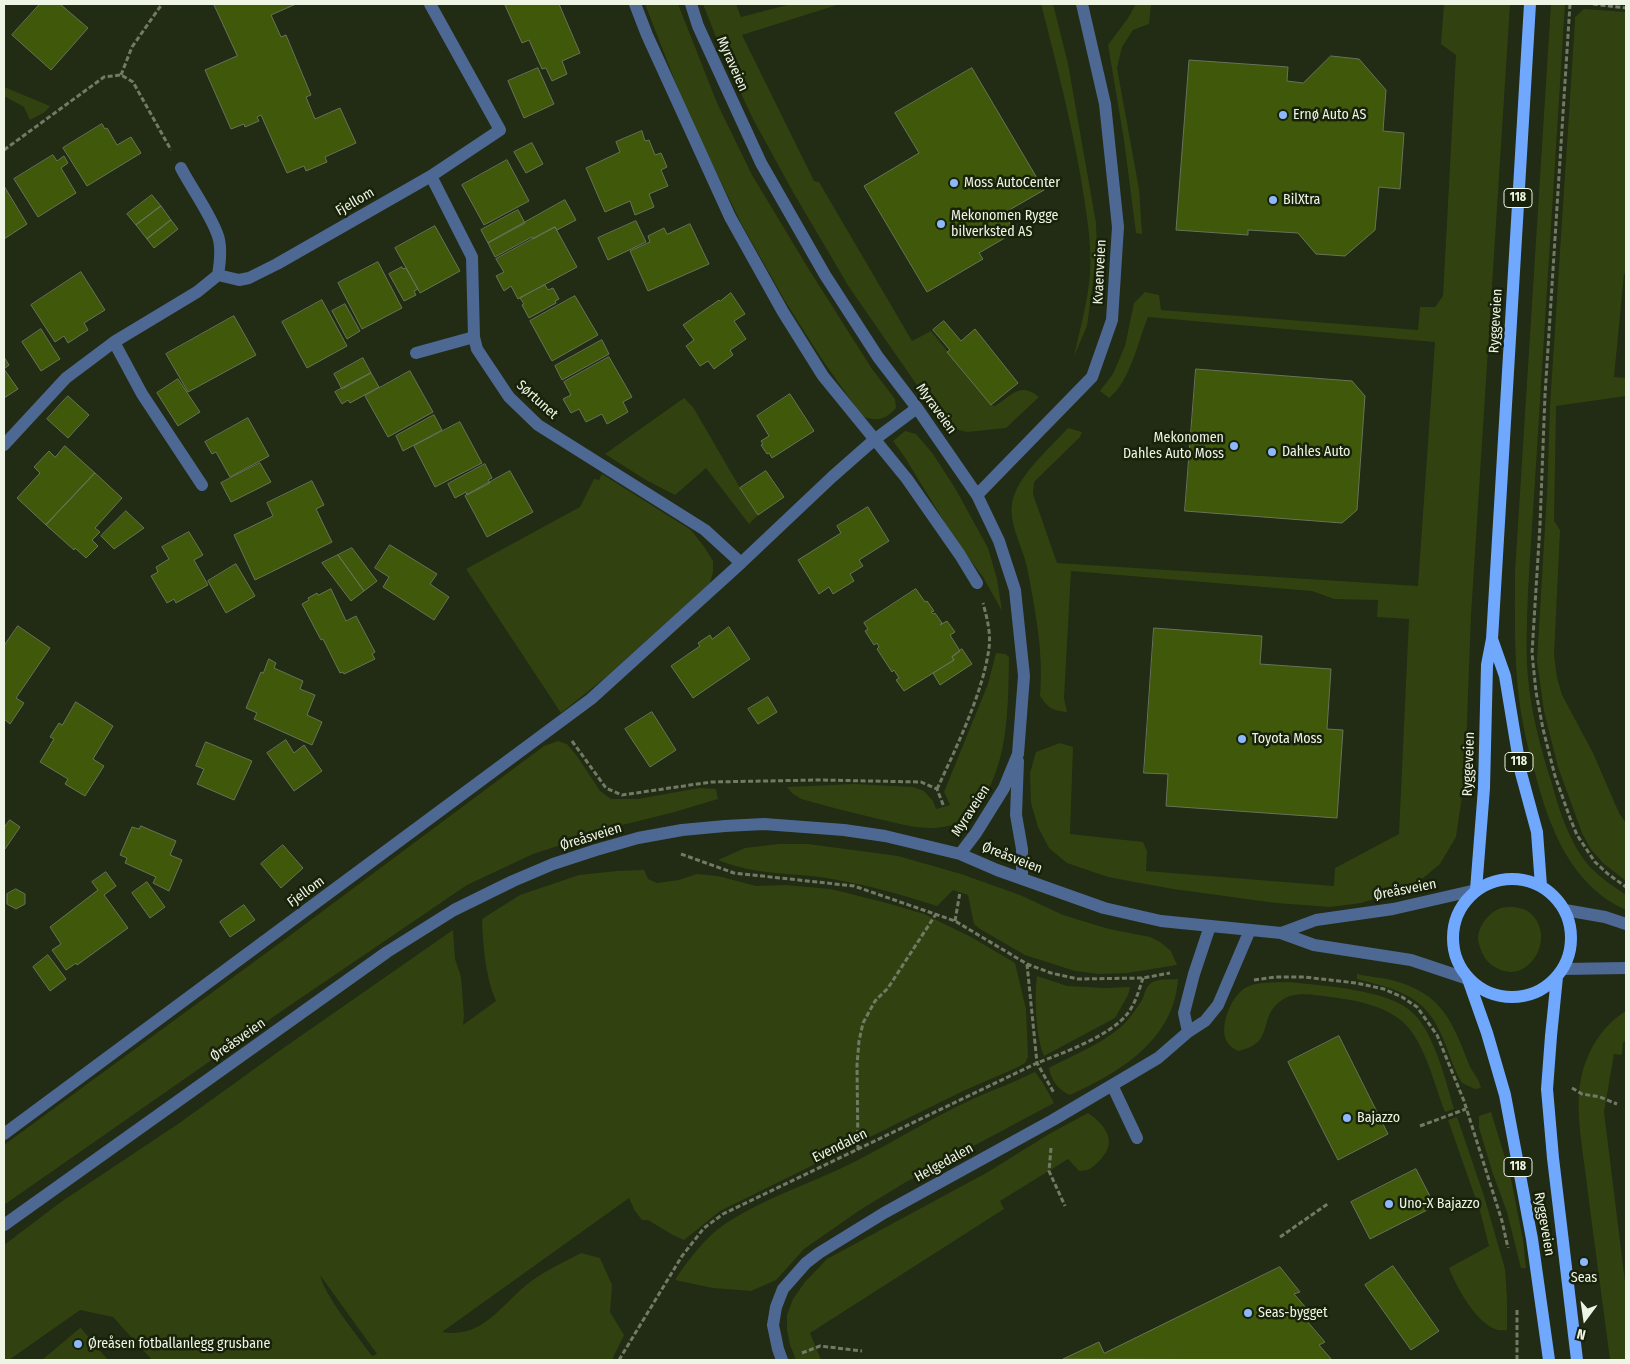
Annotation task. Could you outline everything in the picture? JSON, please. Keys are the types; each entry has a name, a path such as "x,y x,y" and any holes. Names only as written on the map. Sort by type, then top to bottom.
{"main road":[{"name":"Ryggeveien","path":"1476,890 1484,788 1487,665 1492,639 1530,4"},
{"name":"Ryggeveien","path":"1492,639 1505,676 1521,773 1536,832 1541,886"},
{"name":"118","path":"1508,878 1525,880 1541,886 1554,896 1565,910 1570,924 1572,940 1569,954 1560,973 1542,990 1523,997 1503,998 1484,991 1468,979 1457,962 1452,943 1454,922 1462,904 1476,890 1492,882 1508,878"},
{"name":"Ryggeveien","path":"1560,973 1550,1036 1547,1089 1556,1186 1577,1360"},
{"name":"Ryggeveien","path":"1468,979 1487,1033 1505,1095 1532,1239 1549,1360"}],"street":[{"path":"635,4 647,35 730,217 783,312 823,376 907,479 960,555 977,583"},
{"name":"Myraveien","path":"690,4 698,26 760,163 825,275 878,357 917,408 977,495 999,540 1015,590 1024,676 1018,754 1004,788 976,833 960,854"},
{"name":"Kvaenveien","path":"977,495 1092,377 1112,320 1118,227 1105,104 1082,4"},
{"name":"Fjellom","path":"218,275 239,280 249,278 277,264 431,176 500,130 436,5"},
{"path":"4,445 66,378 114,342 198,292 218,275 221,262 219,238 180,168"},
{"name":"Sørtunet","path":"431,176 472,257 474,336 477,349 495,379 509,397 538,425 704,530 742,563"},
{"path":"416,353 474,336"},
{"path":"114,342 142,394 202,485"},
{"path":"742,563 832,477 874,440 917,408"},
{"name":"Fjellom","path":"4,1134 559,724 623,671 742,563"},
{"path":"1018,754 1016,815 1022,849 1022,878"},
{"name":"Øreåsveien","path":"4,1225 387,952 454,910 553,864 638,838 682,830 764,824 844,830 885,836 960,854 997,870 1104,908 1161,921 1281,932 1314,945 1411,960 1468,979"},
{"name":"Øreåsveien","path":"1281,932 1316,920 1393,909 1476,890"},
{"path":"1565,910 1605,917 1626,924"},
{"path":"1188,1032 1184,1012 1210,926"},
{"name":"Helgedalen","path":"782,1360 773,1325 776,1306 783,1290 806,1263 884,1213 1053,1120 1158,1058 1188,1032 1205,1021 1218,1005 1250,930"},
{"path":"1560,973 1626,968"},
{"path":"1112,1085 1137,1138"}],"path":[{"path":"121,75 132,47 162,4"},
{"path":"1570,4 1545,395 1540,525 1532,653 1536,692 1543,729 1555,776 1570,818 1577,835 1596,862 1608,874 1626,887"},
{"path":"1593,4 1626,8"},
{"path":"4,150 104,77 121,75 133,82 180,168"},
{"path":"936,789 956,748 983,677 989,648 989,624 977,583"},
{"path":"559,724 606,788 622,794 711,782 819,780 921,782 936,789 944,807"},
{"path":"680,854 734,873 854,886 955,921 1027,964 1051,973 1078,979 1143,978 1176,972 1194,974"},
{"path":"955,921 960,892"},
{"path":"858,1150 858,1065 859,1040 863,1023 875,1001 888,988 936,914"},
{"path":"1027,964 1037,1064 1066,1112"},
{"path":"1230,979 1304,977 1356,983 1384,989 1402,997 1417,1007 1437,1035 1466,1108 1502,1221 1510,1257"},
{"name":"Evendalen","path":"619,1360 682,1256 704,1228 723,1214 1080,1045 1109,1029 1127,1015 1134,1003 1143,978"},
{"path":"1572,1088 1582,1094 1600,1097 1617,1104"},
{"path":"1420,1126 1466,1108"},
{"path":"1053,1120 1049,1171 1065,1206"},
{"path":"1280,1237 1329,1203"},
{"path":"1517,1307 1517,1360"},
{"path":"782,1360 820,1346 862,1351"}],"green space":[{"path":"645,4 678,4 717,103 752,175 872,369 895,399 896,408 888,415 881,419 862,416 821,358 785,301 741,223 687,112"},
{"path":"703,4 736,4 741,17 791,4 840,4 742,35 814,181 819,182 912,341 931,331 991,405 995,406 1021,390 1032,392 1039,397 1006,428 967,432 951,428 919,388 849,287 793,192 753,119 723,55"},
{"path":"1041,4 1053,4 1068,64 1096,223 1097,252 1087,326 1074,356 1084,315 1089,283 1090,261 1087,214 1073,135"},
{"path":"1136,4 1151,4 1149,24 1133,30 1122,47 1117,68 1139,189 1142,234 1136,233 1124,140 1108,45"},
{"path":"1444,4 1510,4 1471,615 1465,775 1456,837 1440,864 1422,879 1397,892 1361,903 1330,907 1276,903 1173,889 1108,877 1067,863 1049,848 1038,827 1031,803 1030,773 1036,752 1060,743 1073,747 1070,834 1143,842 1147,851 1146,871 1334,886 1335,868 1399,834 1409,619 1377,617 1378,600 1334,599 1312,591 1071,571 1064,698 1067,712 1051,708 1040,696 1041,664 1036,615 1025,558 1013,521 1012,502 1019,484 1025,475 1068,428 1082,432 1080,437 1034,482 1033,494 1057,563 1418,586 1435,342 1148,317 1133,361 1123,382 1109,398 1100,391 1113,374 1125,346 1134,303 1145,292 1159,295 1161,310 1418,330 1420,307 1435,307 1443,296 1456,55 1441,44"},
{"path":"1551,4 1565,4 1528,591 1528,675 1538,736 1566,828 1590,867 1626,895 1626,910 1607,899 1591,886 1565,853 1555,834 1547,814 1529,753 1518,690 1515,572"},
{"path":"1584,9 1626,12 1626,273 1624,274 1614,377 1626,378 1626,396 1556,406 1554,521 1560,530 1554,655 1557,678 1562,695 1593,753 1619,813 1626,823 1626,881 1603,863 1590,848 1582,833 1558,767 1544,711 1537,661 1550,406 1575,17"},
{"path":"4,87 50,106 45,112 30,120 24,107 4,96"},
{"path":"684,398 693,407 758,515 749,524 706,468 675,495 646,480 605,454"},
{"path":"905,431 916,434 933,454 955,488 988,548 997,579 1002,611 983,577 956,541 893,441"},
{"path":"602,474 691,530 713,561 713,572 710,583 606,677 561,713 466,569 580,507 594,479 599,480"},
{"path":"996,653 1005,654 1009,657 1007,713 1002,749 991,784 977,809 968,819 939,828 914,827 801,799 787,787 854,784 913,787 924,791 933,801 936,809 950,805 944,792 988,684"},
{"path":"558,741 567,744 600,791 611,799 638,799 699,788 716,789 718,799 622,825 533,854 467,885 286,1008 4,1205 4,1145 544,746"},
{"path":"779,844 808,844 898,856 961,874 1020,895 1063,915 1109,929 1150,937 1171,951 1177,965 1127,973 1099,974 1075,971 1025,955 980,929 974,924 968,895 953,890 937,906 859,884 746,869 718,860 745,848"},
{"path":"644,870 648,879 657,883 679,880 697,874 718,876 756,886 785,885 831,889 924,914 971,937 1015,963 1026,1009 1028,1057 1025,1063 1016,1068 963,1091 720,1211 684,1240 648,1220 642,1220 629,1198 442,1332 457,1333 481,1325 530,1282 548,1270 581,1253 600,1258 612,1285 610,1312 624,1335 612,1360 152,1360 113,1317 80,1310 9,1360 4,1360 4,1245 61,1202 178,1124 453,930 455,959 461,977 463,1025 496,1001 487,971 482,919 520,895 579,875","holes":["320,1275 377,1354 372,1356 343,1316 323,1284"]},
{"path":"1514,907 1529,912 1538,922 1541,934 1540,945 1536,956 1528,965 1518,971 1507,972 1495,967 1486,960 1479,944 1478,934 1482,925 1495,911 1501,908"},
{"path":"1357,974 1411,986 1434,1001 1450,1021 1469,1066 1479,1081 1481,1088 1475,1089 1462,1083 1439,1030 1424,1008 1405,994 1357,979"},
{"path":"1037,976 1067,986 1130,987 1128,995 1115,1018 1044,1056 1036,1017"},
{"path":"1178,979 1174,1001 1166,1020 1155,1036 1125,1064 1107,1076 1070,1095 1053,1080 1049,1068 1100,1042 1118,1029 1126,1022 1142,1000 1147,987 1151,983 1154,981"},
{"path":"1289,982 1337,987 1373,994 1389,999 1414,1014 1428,1033 1454,1109 1445,1112 1428,1064 1418,1041 1411,1031 1396,1017 1369,1004 1318,995 1293,995 1282,1000 1274,1007 1258,1042 1238,1051 1230,1046 1224,1031 1226,1016 1237,996 1252,985"},
{"path":"1626,1011 1626,1041 1623,1042 1622,1055 1614,1054 1604,1112 1626,1290 1626,1360 1610,1360 1581,1137 1579,1090 1583,1069 1596,1040 1617,1017"},
{"path":"1035,1072 1054,1103 906,1182 860,1210 804,1249 776,1280 751,1291 713,1288 675,1280 705,1241 728,1222 776,1197 858,1160 960,1105"},
{"path":"1491,1112 1510,1174 1523,1240 1526,1268 1521,1268 1507,1212 1479,1128 1479,1116"},
{"path":"1088,1113 1105,1129 1109,1141 1105,1154 1094,1166 1088,1170 1079,1171 1068,1159 1000,1201 1004,1209 810,1333 821,1360 796,1360 787,1330 787,1315 793,1299 805,1282 827,1259 988,1172 1049,1134"},
{"path":"1457,1117 1484,1196 1505,1269 1507,1330 1495,1329 1480,1319 1462,1294 1449,1268 1489,1246 1480,1211 1448,1120"},
{"name":"Øreåsen fotballanlegg grusbane","path":"80,1328 108,1360 42,1360"}],"building":[{"path":"40,4 60,4 88,28 51,70 12,35"},
{"path":"214,4 296,4 271,15 281,37 286,35 311,95 306,97 315,119 340,108 356,143 325,157 327,162 306,171 304,166 287,173 261,115 257,117 259,121 245,127 244,124 231,129 205,70 237,56"},
{"path":"559,4 580,53 562,61 567,74 552,81 546,68 542,69 529,40 522,43 505,5"},
{"path":"1331,56 1359,59 1386,90 1383,131 1404,133 1400,189 1379,187 1375,230 1345,256 1316,254 1298,233 1248,230 1248,235 1176,230 1189,60 1288,67 1287,81 1303,83"},
{"path":"538,68 554,104 524,118 508,81"},
{"path":"972,68 1044,190 1004,213 1015,232 979,253 983,259 927,292 864,186 919,153 895,113"},
{"path":"102,124 105,129 107,128 117,145 131,137 141,153 87,186 63,148"},
{"path":"642,131 645,141 649,140 655,155 661,153 667,167 661,170 668,186 649,194 654,207 635,215 630,201 605,212 586,168 620,152 616,142"},
{"path":"532,143 543,164 526,173 514,152"},
{"path":"53,155 57,161 64,156 68,163 61,168 76,193 38,217 14,179"},
{"path":"507,160 529,201 484,225 462,185"},
{"path":"4,186 27,224 4,239"},
{"path":"152,195 161,206 136,225 127,214"},
{"path":"565,200 576,220 557,230 555,227 533,239 532,237 495,257 488,243"},
{"path":"161,206 171,220 147,239 136,225"},
{"path":"518,210 525,223 488,243 481,230"},
{"path":"171,220 178,229 154,248 147,239"},
{"path":"636,221 646,242 608,260 598,238"},
{"path":"690,224 709,264 648,291 630,251 650,242 648,236 664,228 667,234"},
{"path":"435,226 460,271 420,293 395,248"},
{"path":"555,227 577,267 518,299 511,286 504,291 496,276 504,272 496,259"},
{"path":"378,262 402,308 362,329 338,283"},
{"path":"402,267 403,269 406,268 418,289 414,291 416,295 404,301 389,274"},
{"path":"81,272 105,310 84,323 88,330 68,343 64,336 55,342 31,305"},
{"path":"545,285 548,290 553,288 559,299 555,301 556,303 529,318 520,298"},
{"path":"731,293 745,314 734,321 746,339 730,350 733,355 714,369 708,361 700,366 686,346 694,340 683,325"},
{"path":"575,296 598,335 552,361 530,321"},
{"path":"322,300 347,346 307,368 282,322"},
{"path":"345,304 360,331 347,339 332,311"},
{"path":"234,316 256,355 188,392 166,354"},
{"path":"944,321 961,341 975,329 1018,383 991,405 947,352 950,350 933,330"},
{"path":"41,329 60,359 41,371 22,342"},
{"path":"602,340 609,354 562,380 555,366"},
{"path":"4,357 9,365 4,369"},
{"path":"609,357 632,397 623,402 628,412 607,424 602,414 586,422 579,409 571,413 563,399 571,395 564,382"},
{"path":"363,358 371,373 342,389 334,374"},
{"path":"4,369 18,389 4,398"},
{"path":"1196,369 1352,381 1365,396 1357,510 1342,523 1185,511"},
{"path":"410,371 433,412 388,437 365,396"},
{"path":"371,373 379,387 350,403 348,400 342,404 335,392"},
{"path":"178,379 200,412 178,426 157,393"},
{"path":"790,394 814,431 772,458 761,445 763,444 761,441 769,436 757,416"},
{"path":"68,396 89,415 68,438 47,419"},
{"path":"434,415 442,430 403,451 396,436"},
{"path":"248,418 269,456 230,477 216,452 212,454 205,442"},
{"path":"460,422 482,463 435,487 414,446"},
{"path":"65,446 95,473 46,525 17,498 40,473 34,467 49,451 55,457"},
{"path":"260,463 271,482 231,502 221,483"},
{"path":"485,464 492,478 488,480 490,483 467,495 466,492 455,498 448,484"},
{"path":"510,471 533,512 487,537 465,496"},
{"path":"766,471 784,497 758,515 740,488"},
{"path":"95,473 122,498 95,528 100,532 92,540 98,546 86,558 46,525"},
{"path":"312,481 324,505 316,509 332,542 255,580 234,535 273,516 267,503"},
{"path":"868,507 889,541 859,560 863,566 850,574 854,581 833,594 829,587 819,594 798,560 841,533 837,526"},
{"path":"126,511 144,528 114,549 101,536"},
{"path":"189,532 203,555 194,560 208,585 176,603 174,599 167,603 151,576 158,572 156,567 169,559 162,547"},
{"path":"390,545 437,574 430,584 449,597 434,620 383,587 389,577 375,568"},
{"path":"352,548 377,581 364,591 338,555"},
{"path":"338,555 364,591 351,601 322,563"},
{"path":"236,564 255,596 226,613 208,581"},
{"path":"331,589 346,621 356,616 375,652 372,654 375,659 344,674 343,672 340,673 323,639 321,640 302,604 317,593 318,595"},
{"path":"916,589 934,611 931,612 935,613 942,623 940,625 947,621 955,632 950,635 960,651 952,657 954,660 904,691 896,680 899,678 894,670 892,672 877,649 879,647 877,643 874,645 865,631 868,629 864,623"},
{"path":"18,626 50,648 16,698 24,703 10,724 4,719 4,646"},
{"path":"729,627 750,659 693,698 671,666 700,646 698,643 710,635 712,639"},
{"path":"1154,628 1262,636 1260,664 1331,669 1327,729 1343,730 1337,818 1166,806 1168,774 1144,773"},
{"path":"962,649 972,664 940,685 933,673 954,660 952,657"},
{"path":"269,659 276,663 274,668 303,681 300,689 315,695 307,715 322,722 312,745 254,719 257,713 246,708 261,672 263,673"},
{"path":"768,697 777,712 758,724 748,709"},
{"path":"76,702 113,726 93,759 104,766 85,796 65,784 68,779 40,762 54,739 50,737 59,723 62,725"},
{"path":"652,712 676,750 650,767 625,729"},
{"path":"286,740 294,753 304,745 322,771 294,791 267,753"},
{"path":"206,742 252,761 234,800 197,784 204,769 196,766"},
{"path":"10,820 20,827 4,849 4,828"},
{"path":"141,826 176,841 170,855 182,860 169,891 153,883 156,877 125,863 127,858 120,855 132,827 139,829"},
{"path":"283,845 303,868 281,888 261,864"},
{"path":"106,872 116,886 104,895 128,928 77,965 76,963 66,970 52,950 61,944 50,927 98,890 92,882"},
{"path":"147,882 165,907 150,918 132,893"},
{"path":"16,889 25,894 25,904 16,909 7,904 7,894"},
{"path":"244,905 255,920 230,937 220,922"},
{"path":"48,955 66,979 50,991 33,967"},
{"path":"1339,1036 1388,1134 1338,1160 1288,1062"},
{"path":"1416,1169 1435,1206 1370,1239 1351,1202"},
{"path":"1393,1266 1439,1331 1411,1350 1365,1285"},
{"name":"Seas-bygget","path":"1280,1267 1300,1292 1294,1294 1313,1316 1306,1320 1325,1342 1319,1345 1332,1360 1063,1359 1099,1342 1104,1353"}],"place":[{"name":"Ernø Auto AS","path":"1283,115"},
{"name":"Moss AutoCenter","path":"954,183"},
{"name":"BilXtra","path":"1273,200"},
{"name":"Mekonomen Rygge bilverksted AS","path":"941,224"},
{"name":"Mekonomen Dahles Auto Moss","path":"1234,446"},
{"name":"Dahles Auto","path":"1272,452"},
{"name":"Toyota Moss","path":"1242,739"},
{"name":"Bajazzo","path":"1347,1118"},
{"name":"Uno-X Bajazzo","path":"1389,1204"},
{"name":"Seas","path":"1584,1262"},
{"name":"Seas-bygget","path":"1248,1313"},
{"name":"Øreåsen fotballanlegg grusbane","path":"78,1344"}]}
